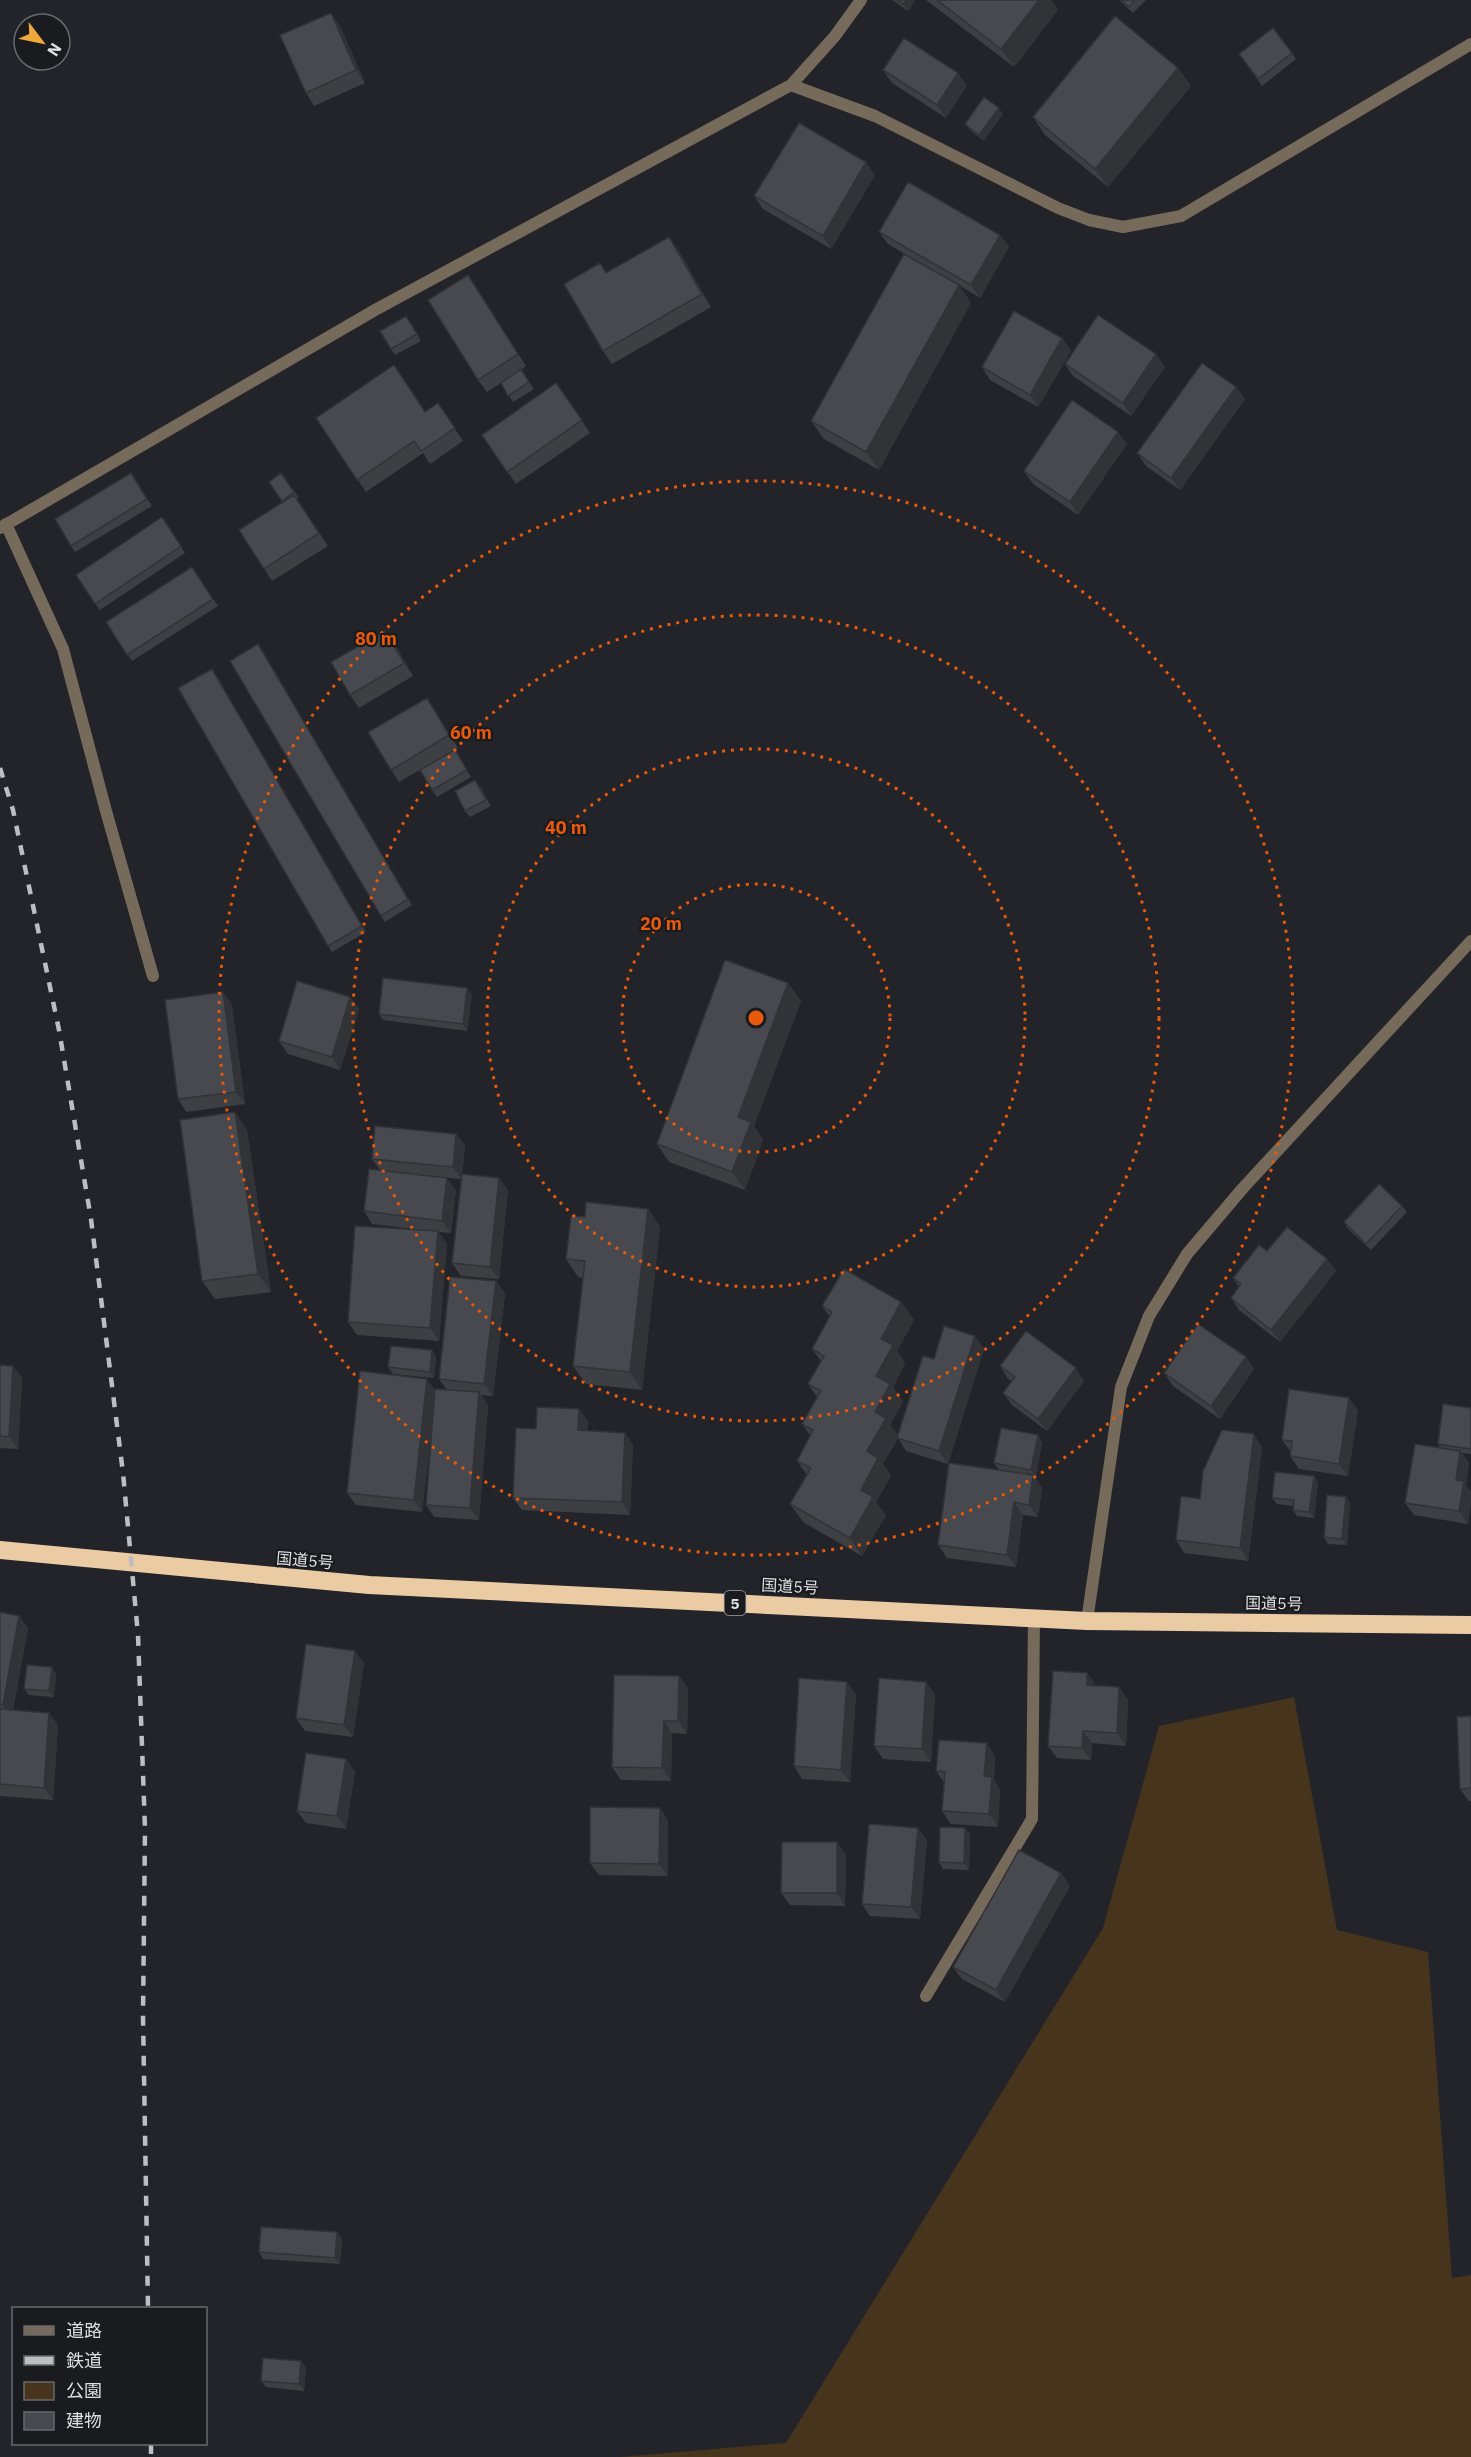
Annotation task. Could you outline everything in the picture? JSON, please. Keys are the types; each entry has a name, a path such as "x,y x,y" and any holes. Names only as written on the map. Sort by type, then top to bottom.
{"highway":[{"name":"国道5号","path":"0,1551 369,1586 1087,1621 1471,1625"}],"street":[{"path":"153,976 63,649 3,526 375,310 791,85 835,36 861,0"},
{"path":"791,85 875,116 1058,208 1089,220 1123,227 1181,216 1471,44"},
{"path":"1087,1621 1121,1387 1149,1316 1187,1254 1243,1188 1471,941"},
{"path":"926,1996 1032,1819 1034,1618"}],"green space":[{"path":"1294,1697 1337,1930 1428,1952 1452,2278 1471,2275 1471,2457 620,2457 786,2443 1103,1928 1159,1726"}],"building":[{"path":"937,0 1039,0 1001,49"},
{"path":"1121,0 1135,0 1129,7"},
{"path":"331,13 356,70 306,93 280,35"},
{"path":"1115,16 1178,68 1095,169 1033,117"},
{"path":"1273,28 1292,53 1258,79 1239,54"},
{"path":"904,38 958,73 937,105 883,70"},
{"path":"984,97 999,108 979,135 965,124"},
{"path":"799,123 866,162 823,236 754,196"},
{"path":"908,182 1000,235 971,285 879,232"},
{"path":"669,237 702,294 603,351 564,284 600,263 606,273"},
{"path":"904,254 959,285 866,452 811,421"},
{"path":"468,275 518,354 478,380 428,300"},
{"path":"1014,311 1062,338 1030,395 982,367"},
{"path":"1098,315 1156,354 1123,403 1065,364"},
{"path":"406,316 417,334 391,349 380,331"},
{"path":"1202,363 1236,387 1171,478 1137,453"},
{"path":"394,365 425,412 438,403 455,428 421,451 414,441 357,480 316,418"},
{"path":"521,369 529,382 508,396 501,383"},
{"path":"556,383 582,420 507,472 482,435"},
{"path":"1072,400 1118,432 1070,502 1024,471"},
{"path":"131,473 147,499 71,546 55,519"},
{"path":"281,473 294,492 282,501 269,482"},
{"path":"294,495 319,533 264,569 239,530"},
{"path":"162,517 181,546 95,604 76,575"},
{"path":"192,567 213,599 127,655 106,622"},
{"path":"385,631 404,663 350,695 331,662"},
{"path":"258,644 408,899 381,916 230,661"},
{"path":"212,669 362,926 328,946 178,688"},
{"path":"427,698 449,735 391,770 368,732"},
{"path":"455,750 467,770 432,790 420,770"},
{"path":"475,780 486,800 465,811 455,791"},
{"path":"725,960 788,983 738,1117 751,1122 732,1172 657,1144"},
{"path":"383,978 467,988 463,1024 379,1014"},
{"path":"297,981 350,997 332,1057 279,1041"},
{"path":"223,992 236,1092 178,1099 165,1000"},
{"path":"235,1112 258,1274 202,1281 180,1120"},
{"path":"375,1126 456,1134 453,1167 372,1159"},
{"path":"369,1169 447,1178 442,1221 364,1211"},
{"path":"462,1174 499,1178 490,1267 452,1263"},
{"path":"1379,1184 1402,1206 1366,1244 1344,1222"},
{"path":"586,1202 648,1209 630,1372 573,1366 585,1261 566,1259 571,1216 585,1217"},
{"path":"355,1226 438,1231 430,1328 348,1322"},
{"path":"1287,1227 1327,1259 1271,1330 1231,1298 1241,1284 1233,1278 1259,1245 1267,1251"},
{"path":"844,1269 901,1302 881,1339 893,1345 876,1376 890,1384 875,1412 886,1418 867,1451 878,1458 861,1490 873,1497 850,1538 790,1504 811,1468 797,1461 813,1430 802,1424 821,1391 808,1384 824,1356 812,1349 832,1312 822,1306"},
{"path":"450,1277 496,1281 484,1384 439,1379"},
{"path":"1198,1324 1246,1357 1211,1406 1164,1373"},
{"path":"944,1326 975,1336 939,1451 897,1438 923,1356 934,1359"},
{"path":"1026,1331 1076,1368 1038,1419 1003,1393 1015,1377 1000,1366"},
{"path":"391,1346 432,1350 430,1372 388,1367"},
{"path":"0,1365 13,1366 9,1437 0,1436"},
{"path":"360,1371 427,1379 414,1500 347,1493"},
{"path":"435,1389 479,1392 470,1508 426,1505"},
{"path":"1289,1389 1349,1398 1339,1464 1290,1456 1292,1441 1282,1440"},
{"path":"1443,1404 1471,1408 1471,1449 1438,1444"},
{"path":"537,1407 579,1409 578,1430 625,1433 622,1502 513,1498 516,1428 536,1429"},
{"path":"1001,1428 1038,1435 1031,1470 994,1463"},
{"path":"1222,1430 1254,1434 1240,1548 1176,1540 1181,1496 1200,1499 1203,1471"},
{"path":"1415,1444 1460,1451 1456,1480 1464,1481 1459,1511 1405,1503"},
{"path":"949,1463 1033,1475 1029,1505 1014,1502 1007,1555 938,1545"},
{"path":"1275,1472 1314,1476 1309,1512 1293,1510 1294,1500 1272,1498"},
{"path":"1327,1495 1346,1497 1342,1539 1324,1537"},
{"path":"0,1612 19,1616 3,1705 0,1704"},
{"path":"306,1644 355,1651 344,1725 296,1718"},
{"path":"27,1665 52,1667 49,1691 24,1689"},
{"path":"1053,1671 1087,1673 1087,1685 1119,1687 1117,1733 1083,1731 1082,1748 1048,1746"},
{"path":"614,1675 679,1676 678,1721 664,1721 662,1768 612,1767"},
{"path":"799,1678 847,1682 841,1770 794,1766"},
{"path":"879,1678 926,1682 922,1749 874,1746"},
{"path":"0,1709 49,1713 44,1788 0,1784"},
{"path":"1471,1716 1471,1788 1460,1789 1457,1717"},
{"path":"939,1740 987,1743 984,1776 992,1777 989,1814 942,1811 945,1772 936,1771"},
{"path":"306,1753 346,1759 337,1816 297,1811"},
{"path":"590,1807 660,1808 659,1864 590,1863"},
{"path":"869,1824 918,1828 911,1907 862,1904"},
{"path":"940,1827 965,1828 964,1863 939,1862"},
{"path":"782,1842 837,1842 837,1893 781,1893"},
{"path":"1019,1850 1061,1873 996,1990 953,1967"},
{"path":"261,2227 337,2232 335,2258 259,2252"},
{"path":"263,2358 301,2361 299,2384 261,2381"}],"railway":[{"path":"0,768 13,810 59,1030 91,1219 123,1473 138,1635 145,1829 143,2016 148,2307"},
{"path":"151,2445 151,2457"}]}
